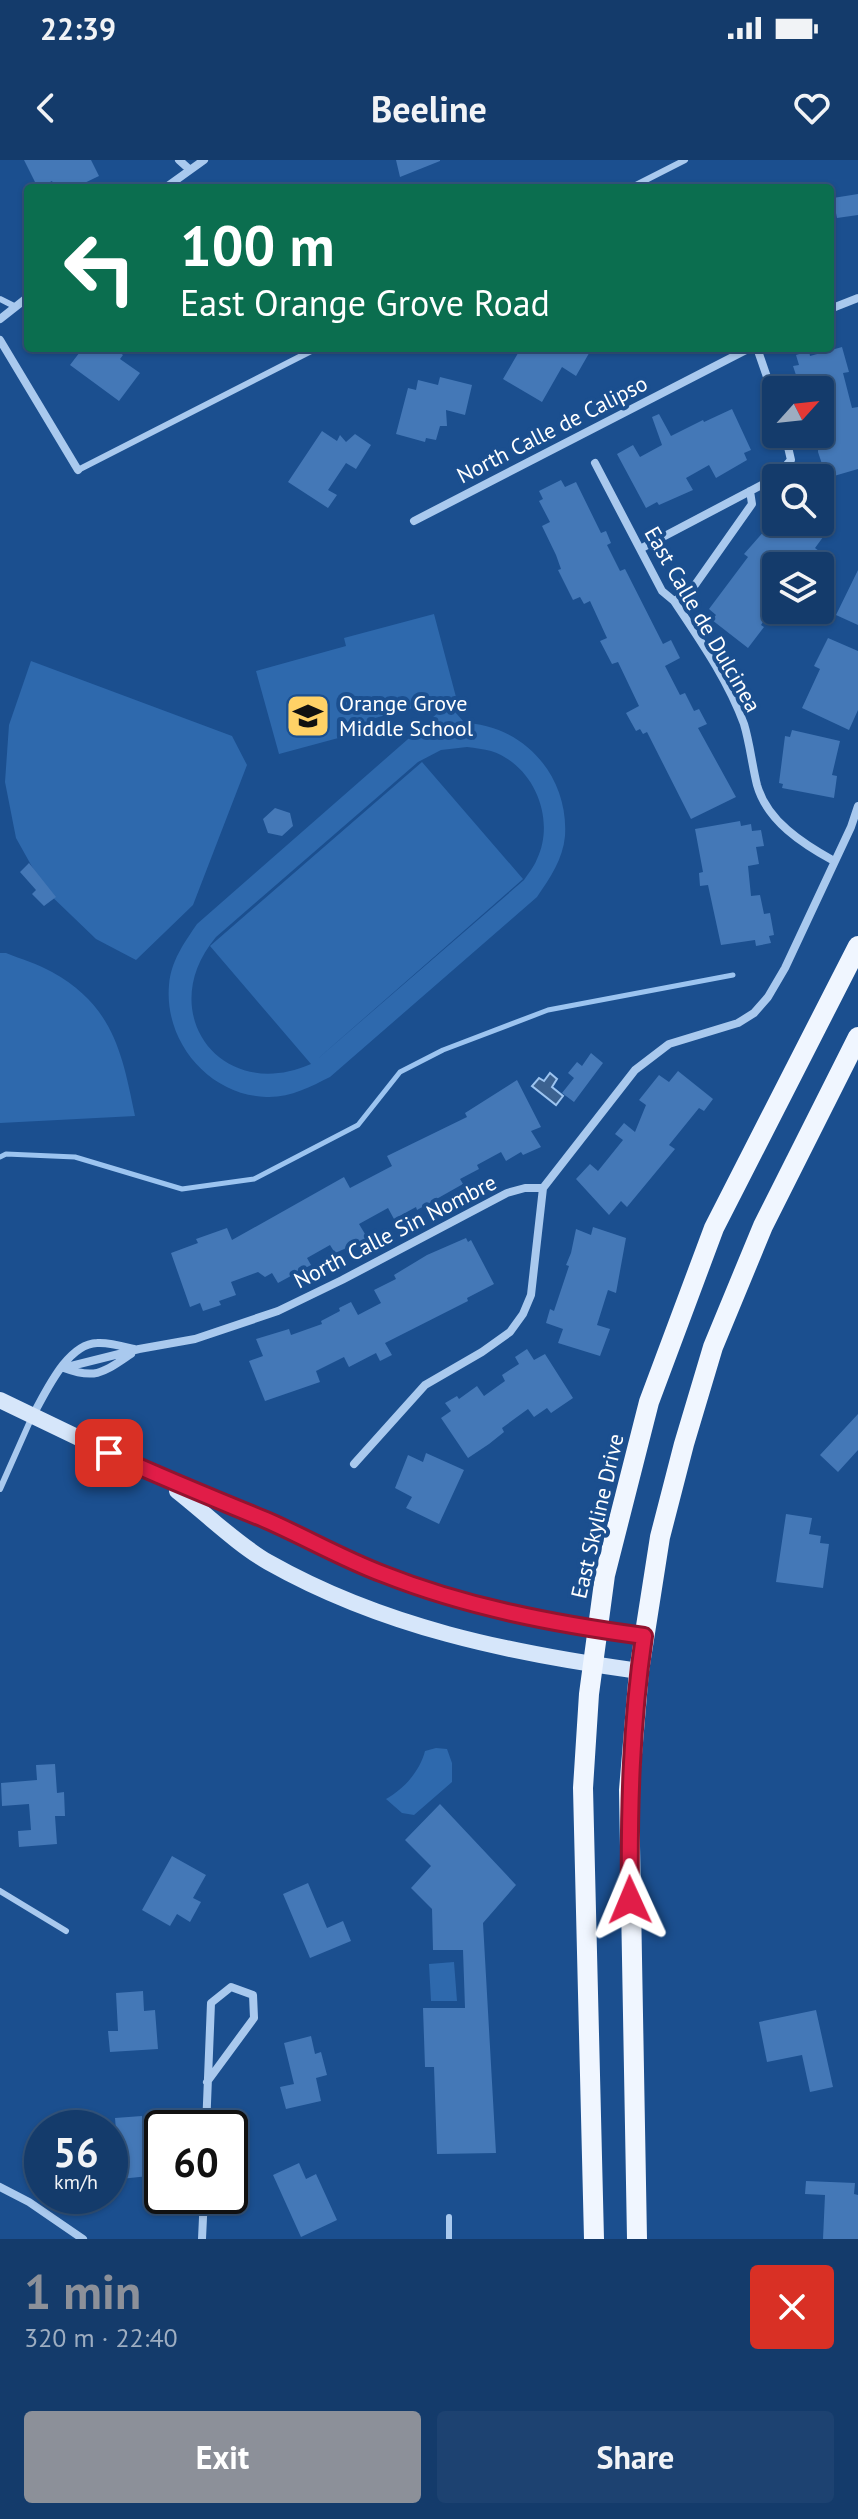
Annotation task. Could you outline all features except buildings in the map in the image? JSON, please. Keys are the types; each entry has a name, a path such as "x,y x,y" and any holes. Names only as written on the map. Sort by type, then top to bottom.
{"main road":[{"name":"East Skyline Drive","path":"594,2239 583,1788 593,1664 605,1575 649,1402 714,1228 858,946"},
{"path":"637,2239 629,1790 639,1671 660,1537 713,1347 763,1226 858,1037"},
{"path":"0,1400 160,1477 268,1521 380,1574 477,1605 644,1636"},
{"path":"160,1477 266,1561 361,1606 461,1640 639,1671"}],"street":[{"path":"179,160 189,169"},
{"path":"170,184 204,160"},
{"path":"834,307 858,298"},
{"path":"0,319 24,300"},
{"path":"0,340 78,470"},
{"name":"North Calle de Calipso","path":"414,521 742,352"},
{"path":"758,352 767,376"},
{"path":"640,549 775,478 791,460 788,448"},
{"name":"East Calle de Dulcinea","path":"595,463 662,591 674,601 728,690 744,726 758,789 771,811 787,830 834,861"},
{"path":"674,601 690,592 752,504 750,491"},
{"path":"354,1464 425,1385 510,1332 523,1314 531,1295 543,1188 635,1070 669,1044 738,1023 754,1013 768,997 785,968 858,806"},
{"name":"North Calle Sin Nombre","path":"32,1416 68,1358 90,1344 98,1342 139,1349 195,1339 278,1311 507,1193 525,1188 543,1188"},
{"name":"North Calle Sin Nombre","path":"63,1368 86,1376 99,1374 139,1349"},
{"path":"206,2110 207,2082 211,2003 231,1987 253,1995 254,2018 207,2082"},
{"path":"0,2187 29,2202 83,2239"},
{"path":"202,2239 203,2214"}],"lane":[{"path":"638,184 685,160"},
{"path":"0,299 16,307"},
{"path":"78,470 309,352"},
{"path":"0,1489 32,1416"},
{"path":"0,1891 66,1931"},
{"path":"449,2217 449,2239"}],"shaded area":[{"path":"434,614 456,697 367,720 368,730 279,754 256,671 346,646 344,638"},
{"path":"31,661 232,736 247,765 193,905 136,960 96,939 45,890 16,838 5,782 9,725"},
{"path":"448,704 463,721 461,723 483,725 504,732 522,743 550,773 559,793 564,814 564,844 555,868 537,897 330,1077 300,1091 266,1097 245,1094 226,1087 194,1062 182,1045 169,1006 170,976 183,945 197,924","holes":["467,747 491,751 519,768 537,795 542,811 544,827 536,862 524,880 314,1062 523,879 422,762 211,945 216,937 418,762 441,750","210,946 311,1064 278,1073 249,1072 225,1061 206,1044 195,1021 192,994 198,966"]},
{"path":"0,953 47,969 73,985 89,1000 112,1033 135,1116 0,1123"},
{"path":"550,1073 557,1079 552,1087 563,1096 556,1105 532,1086 539,1078 544,1081"},
{"path":"447,1749 452,1763 452,1782 414,1815 402,1813 386,1799 410,1779 425,1751"},
{"path":"454,1962 457,2001 431,2001 429,1964"}],"waterway":[{"path":"0,1157 6,1154 75,1157 182,1189 254,1179 358,1125 400,1072 443,1050 548,1010 733,975"}],"place":[{"name":"Orange Grove Middle School","path":"308,716"}],"route":[{"path":"109,1453 268,1521 380,1574 418,1587 477,1605 549,1621 644,1636 629,1790 630,1900"}]}
